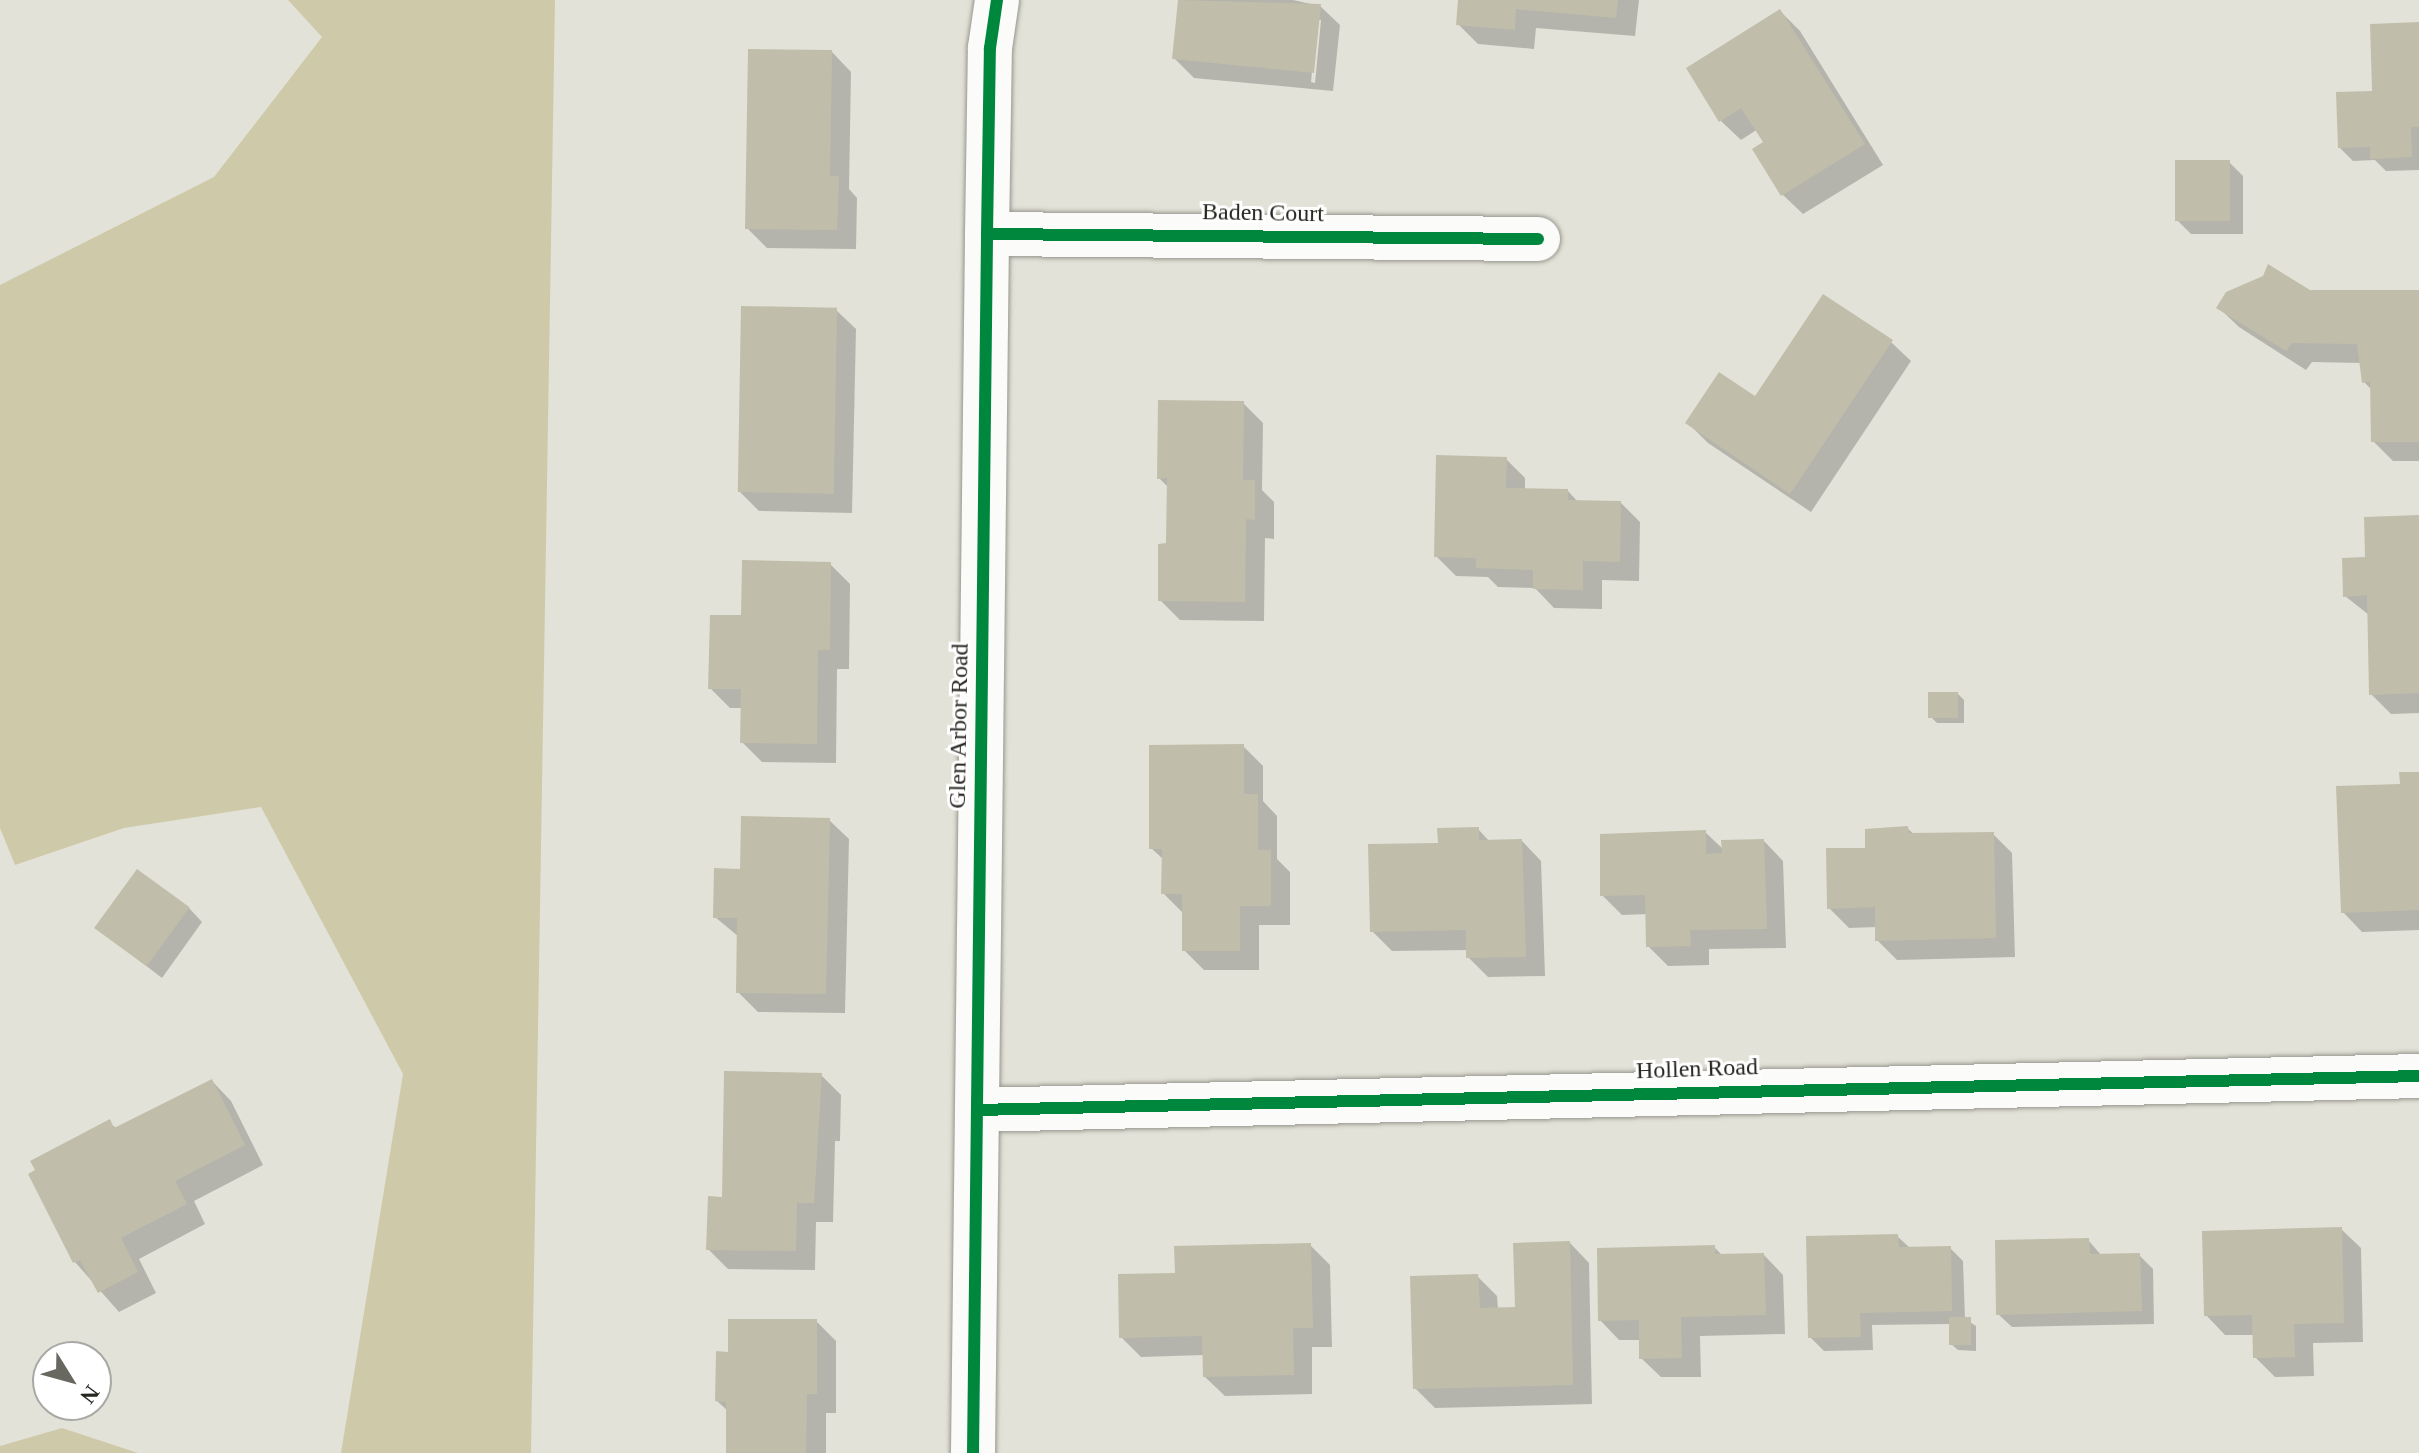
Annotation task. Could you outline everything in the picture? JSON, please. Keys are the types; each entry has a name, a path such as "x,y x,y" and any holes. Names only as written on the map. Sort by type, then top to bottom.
{"street":[{"name":"Glen Arbor Road","path":"973,1453 990,48 997,0"},
{"name":"Baden Court","path":"987,234 1538,239"},
{"name":"Hollen Road","path":"977,1110 2419,1076"}],"shaded area":[{"path":"288,0 555,0 531,1453 341,1453 403,1074 261,807 124,828 15,865 0,828 0,285 214,177 322,37"},
{"path":"62,1428 138,1453 0,1453 0,1446"}],"building":[{"path":"1178,0 1321,4 1314,73 1172,59"},
{"path":"1458,0 1618,0 1616,18 1516,9 1515,30 1456,25"},
{"path":"1780,9 1865,144 1781,196 1752,149 1763,142 1741,108 1719,122 1686,68"},
{"path":"2419,22 2419,127 2411,127 2412,157 2370,159 2370,147 2338,148 2336,92 2372,91 2370,24"},
{"path":"748,49 832,50 830,176 839,176 837,230 745,229"},
{"path":"2175,160 2230,160 2230,221 2175,221"},
{"path":"2268,264 2310,290 2419,290 2419,442 2371,442 2370,381 2362,383 2357,344 2292,343 2286,351 2216,308 2226,292 2263,276"},
{"path":"1823,294 1893,340 1790,494 1685,423 1719,372 1755,396"},
{"path":"741,306 837,308 834,494 738,492"},
{"path":"1158,400 1244,401 1243,480 1255,480 1255,520 1246,519 1245,602 1158,601 1158,544 1166,543 1167,478 1157,479"},
{"path":"1436,455 1507,457 1506,488 1568,489 1568,500 1621,501 1620,562 1583,561 1583,590 1533,589 1533,570 1476,568 1476,558 1434,557"},
{"path":"2419,515 2419,693 2369,695 2367,595 2343,597 2342,558 2365,557 2364,517"},
{"path":"742,560 831,562 830,650 818,650 817,744 740,743 741,689 708,689 710,615 741,615"},
{"path":"1928,692 1958,692 1958,718 1928,718"},
{"path":"1244,744 1244,794 1258,794 1258,850 1271,850 1271,906 1240,906 1240,951 1182,951 1182,894 1161,894 1162,849 1149,849 1149,745"},
{"path":"2399,772 2419,772 2419,910 2341,913 2336,786 2400,784"},
{"path":"741,816 830,818 826,994 736,993 737,918 713,918 714,868 740,869"},
{"path":"1908,826 1909,833 1994,832 1996,938 1875,941 1875,907 1827,909 1826,848 1865,848 1865,829"},
{"path":"1479,827 1479,840 1522,839 1526,957 1466,958 1466,930 1370,932 1368,844 1438,843 1437,828"},
{"path":"1706,830 1706,854 1722,853 1721,840 1764,839 1767,929 1690,930 1691,946 1646,947 1645,895 1600,896 1600,834"},
{"path":"137,869 190,907 147,966 94,928"},
{"path":"724,1071 822,1073 814,1203 797,1203 796,1251 706,1250 708,1196 722,1197"},
{"path":"212,1079 245,1145 175,1181 187,1204 121,1238 138,1272 98,1293 80,1260 73,1263 28,1174 35,1170 30,1161 110,1119 114,1128"},
{"path":"2342,1227 2344,1323 2294,1324 2295,1357 2253,1358 2252,1315 2204,1316 2202,1231"},
{"path":"1898,1234 1899,1247 1951,1246 1952,1311 1860,1313 1861,1337 1808,1338 1806,1236"},
{"path":"2089,1238 2090,1254 2140,1253 2142,1311 1996,1315 1995,1240"},
{"path":"1570,1241 1573,1385 1413,1389 1410,1276 1478,1274 1480,1308 1515,1307 1513,1243"},
{"path":"1311,1243 1313,1328 1293,1328 1294,1375 1203,1377 1202,1336 1119,1338 1118,1274 1175,1273 1174,1246"},
{"path":"1715,1245 1715,1254 1764,1253 1766,1315 1681,1317 1682,1358 1639,1359 1639,1320 1598,1321 1597,1248"},
{"path":"1949,1317 1971,1317 1971,1345 1949,1345"},
{"path":"728,1319 817,1319 817,1394 807,1394 806,1453 726,1453 726,1402 715,1401 716,1351 728,1352"}],"cycle path":[{"path":"973,1453 990,48 997,0"},
{"path":"987,234 1538,239"},
{"path":"977,1110 2419,1076"}]}
